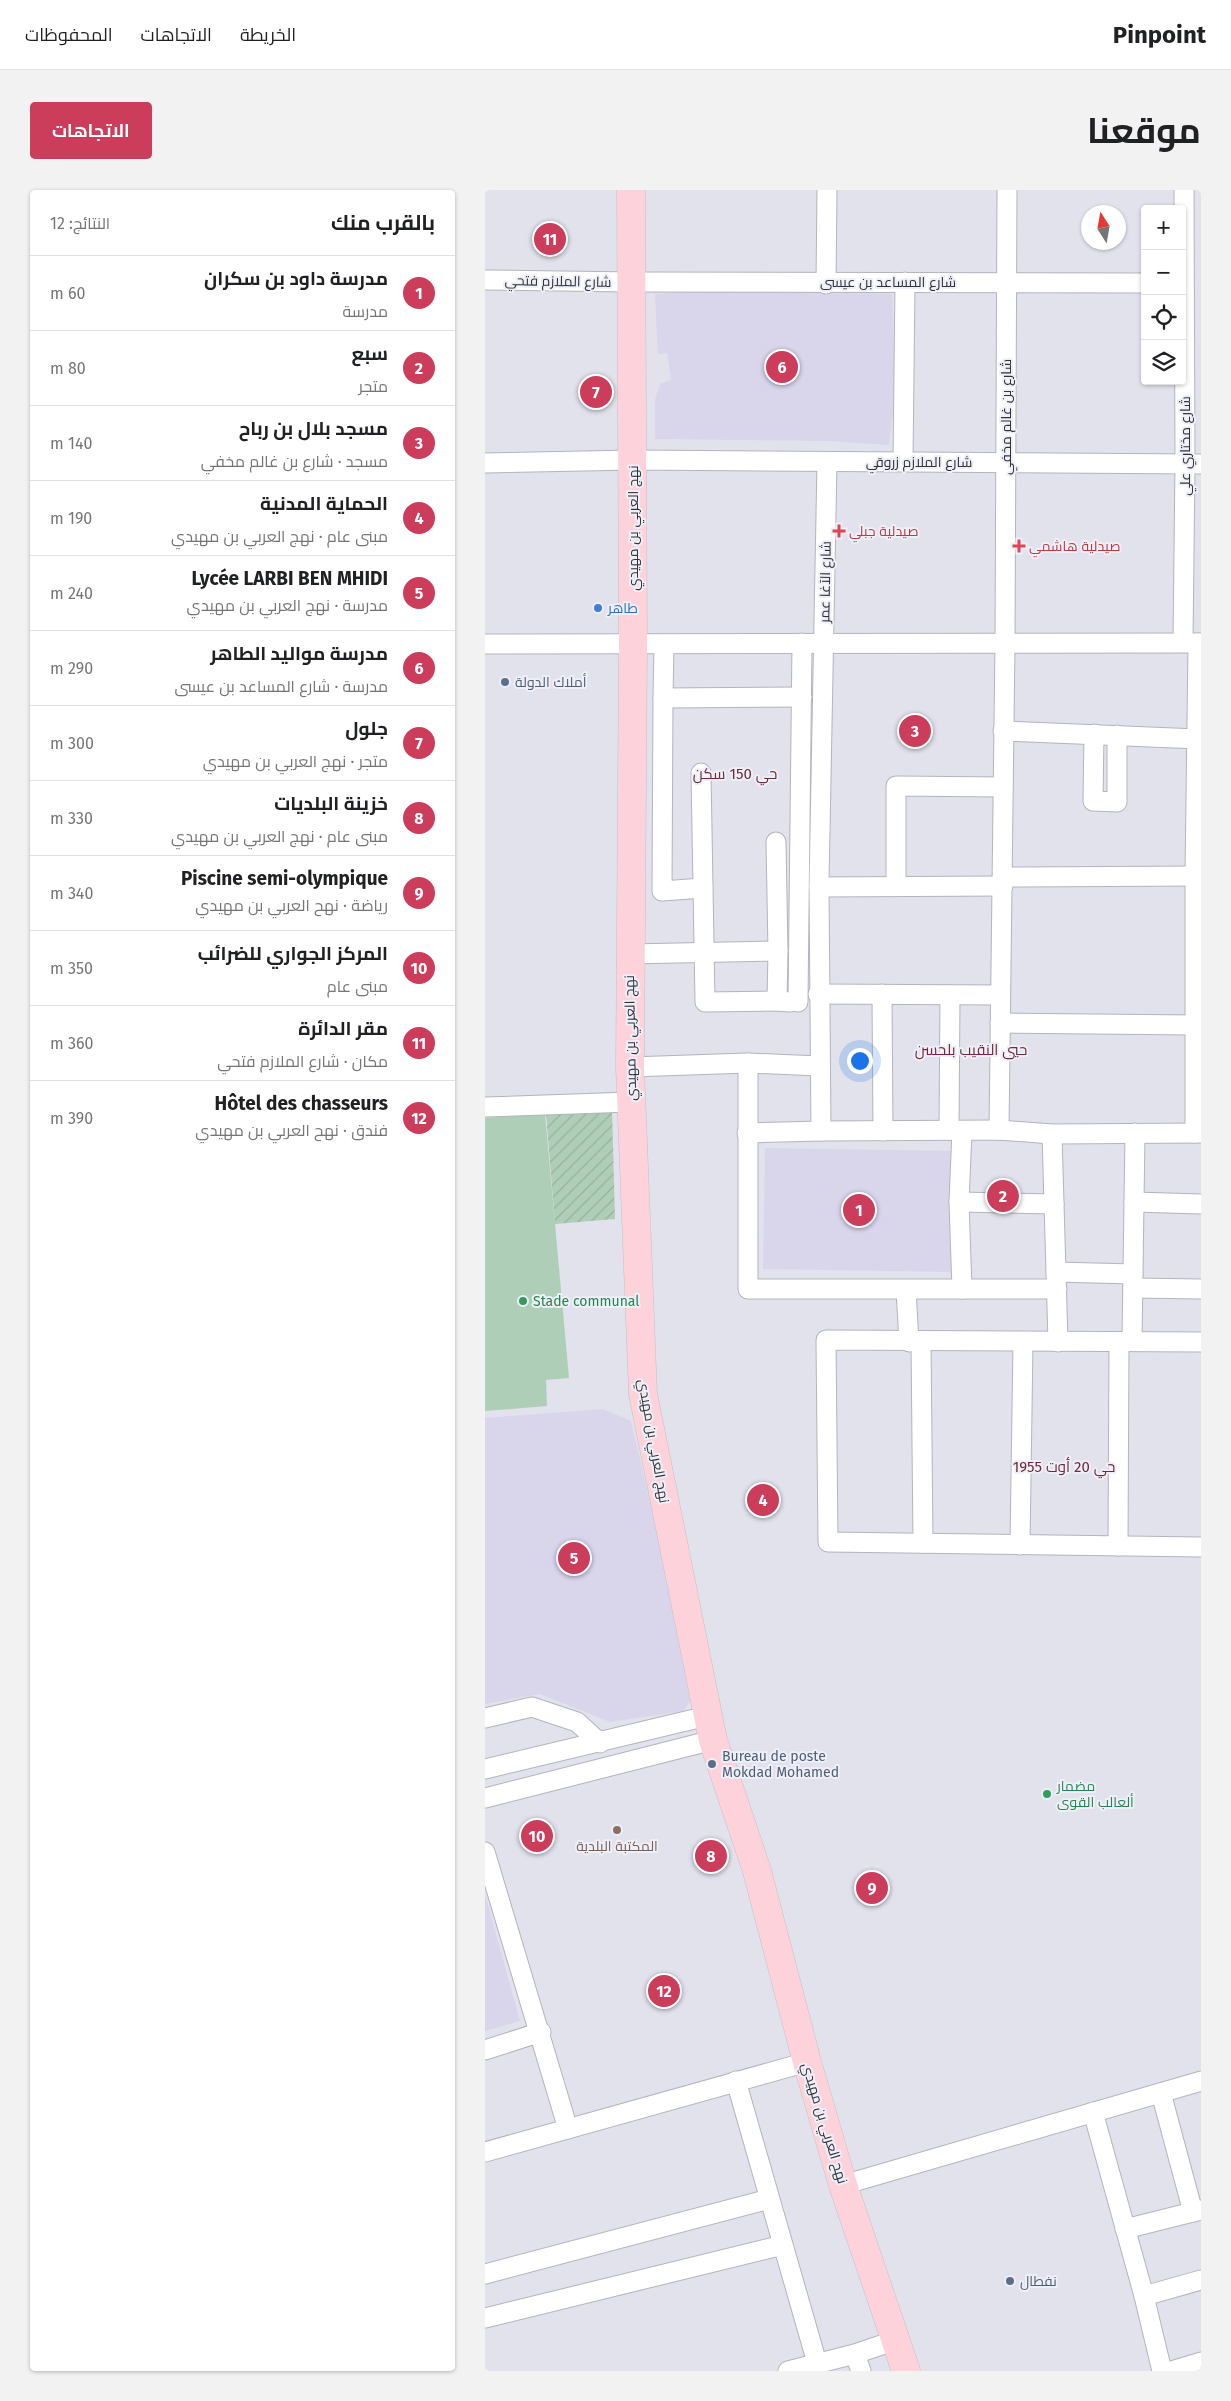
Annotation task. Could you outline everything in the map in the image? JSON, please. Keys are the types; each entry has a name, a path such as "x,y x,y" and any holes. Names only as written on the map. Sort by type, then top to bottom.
{"main road":[{"name":"نهج العربي بن مهيدي","path":"631,190 635,460 629,954 630,1067 643,1394 710,1728 757,1870"},
{"name":"نهح العربي بن مهيدي","path":"757,1870 807,2062 843,2185 906,2371"}],"street":[{"path":"826,283 827,190"},
{"name":"شارع بن غالم مخفي","path":"999,1130 1003,882 1002,787 1005,643 1007,190"},
{"name":"شارع مختاري علي","path":"1184,190 1189,283 1194,643 1198,739 1198,876 1194,1025 1198,1133"},
{"name":"شارع الملازم فتحي","path":"485,280 632,282"},
{"name":"شارع المساعد بن عيسى","path":"632,282 1141,283"},
{"path":"903,462 905,282"},
{"name":"شارع الملازم زروقي","path":"485,463 635,460 1193,464"},
{"name":"شارع الآغا عمر","path":"821,1131 819,887 827,462"},
{"path":"485,644 1194,643"},
{"path":"665,644 662,890 703,888"},
{"path":"798,1002 803,644"},
{"path":"663,698 802,697"},
{"path":"1003,731 1198,739"},
{"path":"1094,734 1093,801 1117,802 1117,735"},
{"path":"701,773 705,1002 798,1002 882,994 1000,995"},
{"path":"896,886 896,786 1002,787"},
{"path":"776,842 777,1001"},
{"path":"819,887 1198,876"},
{"path":"629,954 778,951"},
{"path":"882,994 883,1131"},
{"path":"950,995 962,1289"},
{"path":"1000,1023 1194,1025"},
{"path":"630,1067 748,1063 819,1066"},
{"path":"748,1063 748,1289 962,1289 1057,1281 1133,1281 1201,1289"},
{"path":"485,1107 631,1102"},
{"path":"747,1134 821,1131 956,1130 999,1130 1052,1134 1198,1133"},
{"path":"1118,1546 1126,1341 1133,1281 1135,1133"},
{"path":"1052,1134 1058,1342"},
{"path":"959,1202 1054,1204"},
{"path":"1134,1202 1201,1204"},
{"path":"906,1290 915,1341 923,1543"},
{"path":"1201,1342 826,1340 829,1542 1201,1547"},
{"path":"1020,1545 1023,1342"},
{"path":"485,1718 532,1707 577,1722 600,1743"},
{"path":"485,1769 600,1743 710,1728"},
{"path":"485,1798 710,1728"},
{"path":"485,1852 541,2032 568,2129"},
{"path":"485,2050 541,2032"},
{"path":"485,2152 807,2062"},
{"path":"736,2081 817,2364"},
{"path":"843,2185 1201,2081"},
{"path":"1125,2229 1197,2211 1161,2093"},
{"path":"1093,2112 1144,2296 1162,2371"},
{"path":"485,2274 769,2200"},
{"path":"485,2318 783,2245"},
{"path":"1144,2296 1201,2280"},
{"path":"788,2371 817,2364 858,2362 896,2340"},
{"path":"1171,2371 1201,2362"}],"shaded area":[{"path":"706,291 892,294 896,386 889,445 827,441 655,439 655,400 660,384 671,380 667,353 658,354 655,294"},
{"path":"765,1148 955,1151 953,1272 763,1269"},
{"path":"603,1409 631,1421 695,1695 683,1711 610,1722 540,1694 485,1704 485,1418"},
{"path":"485,1894 520,2021 485,2031"}],"green space":[{"path":"612,1110 615,1219 555,1224 546,1114"},
{"name":"Stade communal","path":"545,1114 569,1378 546,1380 547,1406 485,1411 485,1118"}],"place":[{"name":"مقر الدائرة","path":"550,239"},
{"name":"مدرسة مواليد الطاهر","path":"782,367"},
{"name":"جلول","path":"596,392"},
{"name":"صيدلية جبلي","path":"839,531"},
{"name":"صيدلية هاشمي","path":"1019,546"},
{"name":"طاهر","path":"598,608"},
{"name":"أملاك الدولة","path":"505,682"},
{"name":"مسجد بلال بن رباح","path":"915,731"},
{"name":"سبع","path":"1003,1196"},
{"name":"مدرسة داود بن سكران","path":"859,1210"},
{"name":"Stade communal","path":"523,1301"},
{"name":"الحماية المدنية","path":"763,1500"},
{"name":"Lycée LARBI BEN MHIDI","path":"574,1558"},
{"name":"Bureau de poste Mokdad Mohamed","path":"712,1764"},
{"name":"مضمار ألعالب القوى","path":"1047,1794"},
{"name":"المكتبة البلدية","path":"617,1830"},
{"name":"المركز الجواري للضرائب","path":"537,1836"},
{"name":"خزينة البلديات","path":"711,1856"},
{"name":"Piscine semi-olympique","path":"872,1888"},
{"name":"Hôtel des chasseurs","path":"664,1991"},
{"name":"نفطال","path":"1010,2281"}],"district":[{"name":"حي 150 سكن","path":"735,774"},
{"name":"حيي النقيب بلحسن","path":"971,1050"},
{"name":"حي 20 أوت 1955","path":"1064,1467"}]}
